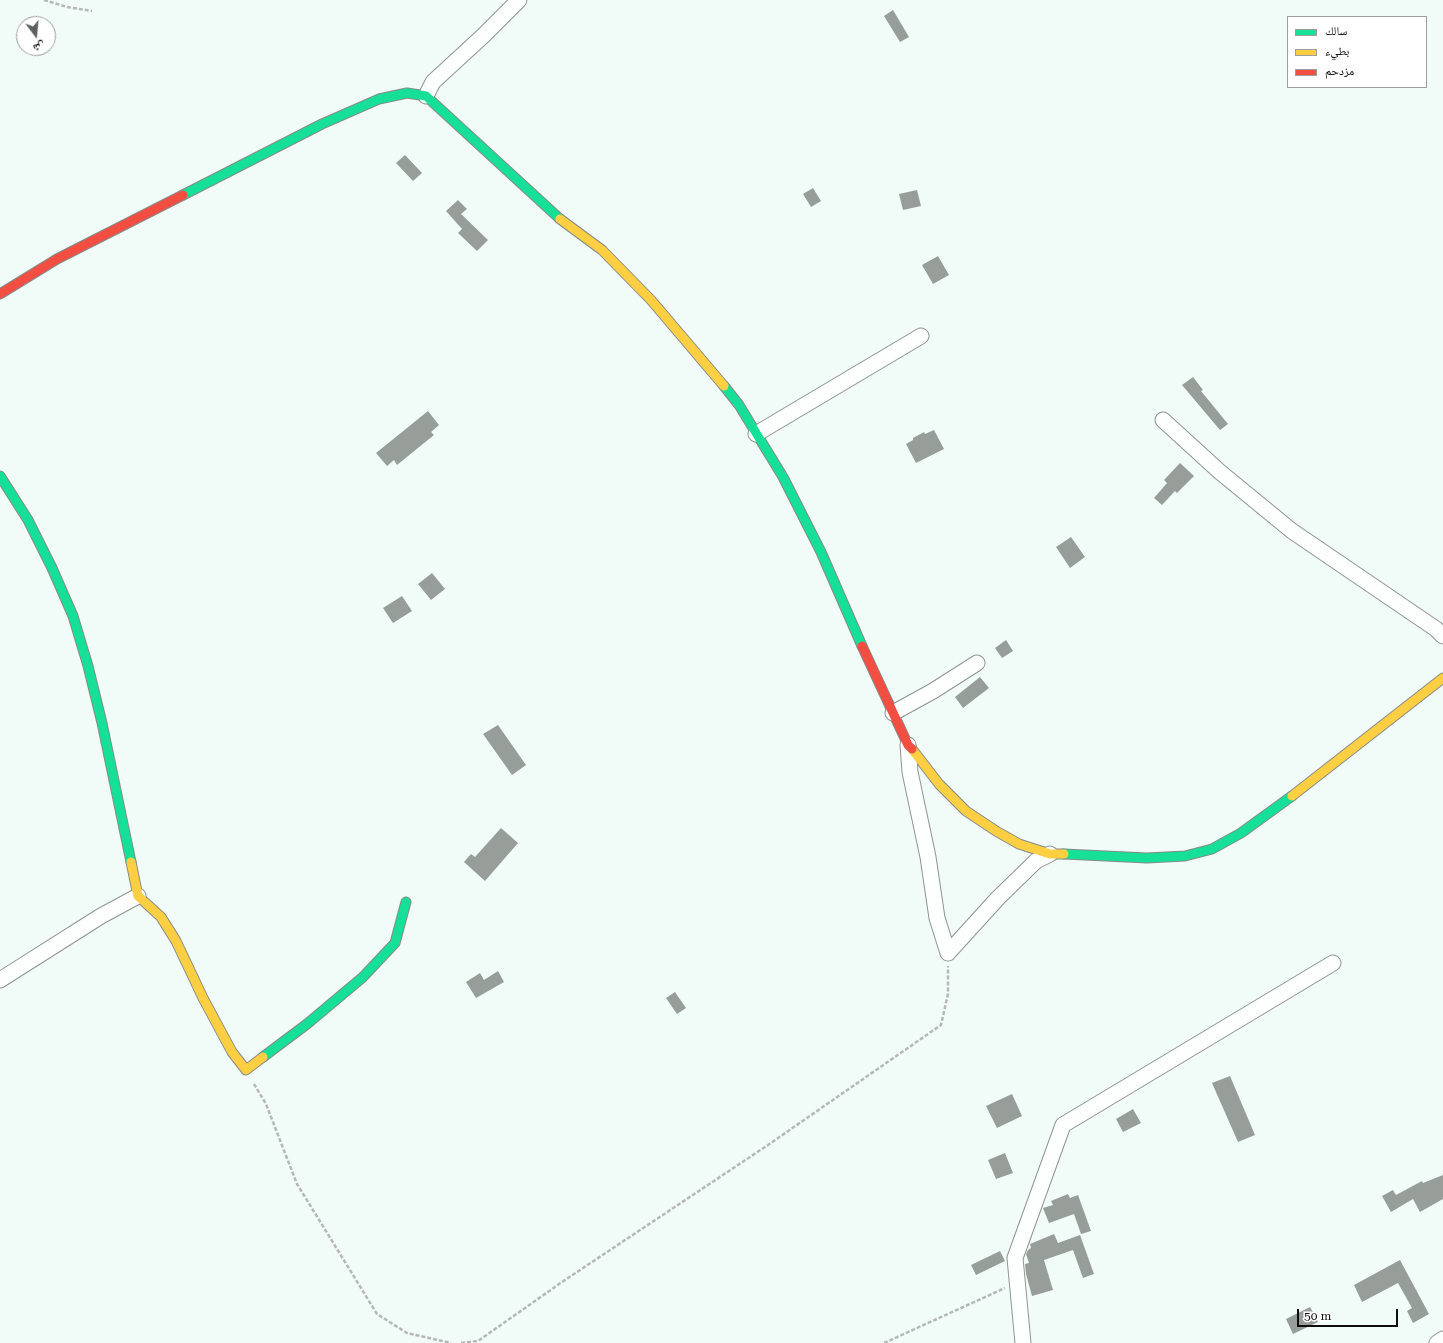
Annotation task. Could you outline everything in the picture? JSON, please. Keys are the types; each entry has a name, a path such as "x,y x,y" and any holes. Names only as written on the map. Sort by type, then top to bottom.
{"street":[{"path":"426,96 433,82 519,0"},
{"path":"0,294 58,259 322,124 379,99 407,93 426,96 560,218 602,250 651,300 739,405 783,477 821,552 866,656 908,745 939,784 966,811 996,831 1019,844 1050,854 1081,854 1148,858 1185,856 1212,849 1241,833 1273,810 1443,678"},
{"path":"756,434 921,336"},
{"path":"1163,420 1220,472 1292,530 1436,629 1443,636"},
{"path":"0,476 28,520 52,568 73,616 88,666 102,723 138,896 161,917 176,941 203,998 232,1052 246,1070 307,1024 363,977 395,943 406,902"},
{"path":"893,713 933,691 977,663"},
{"path":"908,745 910,772 928,857 937,918 948,953"},
{"path":"948,953 998,898 1036,861 1050,854"},
{"path":"0,980 101,916 138,896"},
{"path":"1023,1343 1016,1283 1015,1258 1063,1125 1333,963"},
{"path":"1437,1343 1443,1339"}],"path":[{"path":"44,0 68,7 92,11"},
{"path":"461,1343 478,1341 562,1282 768,1145 941,1025 948,994 948,953"},
{"path":"246,1070 266,1104 297,1184 377,1314 407,1333 451,1343"},
{"path":"884,1343 1016,1283"}],"building":[{"path":"893,10 909,37 900,42 884,16"},
{"path":"405,155 422,173 413,181 396,163"},
{"path":"813,188 821,201 811,207 803,194"},
{"path":"917,190 921,206 903,210 899,194"},
{"path":"458,200 467,209 461,214 488,240 477,251 458,233 462,229 446,211"},
{"path":"938,256 949,275 933,284 922,265"},
{"path":"1193,377 1203,390 1201,391 1228,424 1220,430 1182,385"},
{"path":"428,411 439,425 431,432 434,435 397,465 394,460 387,466 376,453"},
{"path":"934,430 944,449 916,463 906,444 924,432 925,434"},
{"path":"1180,463 1194,476 1177,493 1175,491 1162,505 1154,498 1167,483 1164,480"},
{"path":"1071,537 1085,557 1070,568 1056,547"},
{"path":"432,573 445,589 431,600 418,584"},
{"path":"402,596 412,611 393,623 383,608"},
{"path":"1006,640 1013,651 1002,658 995,648"},
{"path":"980,677 989,688 963,708 955,697"},
{"path":"498,725 526,765 512,775 483,734"},
{"path":"501,828 518,843 485,881 464,862 471,854 475,857"},
{"path":"498,971 504,982 476,998 466,982 480,973 484,980"},
{"path":"675,992 686,1008 677,1014 666,998"},
{"path":"1230,1076 1255,1135 1238,1142 1212,1083"},
{"path":"1012,1094 1022,1116 997,1128 986,1106"},
{"path":"1133,1109 1141,1123 1123,1132 1116,1119"},
{"path":"1005,1153 1013,1173 996,1179 988,1160"},
{"path":"1443,1175 1443,1199 1420,1212 1413,1199 1391,1212 1382,1196 1393,1190 1396,1195 1422,1181 1423,1183"},
{"path":"1068,1194 1070,1198 1078,1195 1091,1231 1081,1234 1074,1214 1049,1223 1043,1208 1053,1205 1051,1201"},
{"path":"1054,1234 1058,1243 1080,1235 1094,1274 1083,1278 1073,1250 1044,1260 1053,1290 1032,1296 1026,1274 1025,1264 1029,1263 1026,1254 1031,1248 1030,1244"},
{"path":"1000,1251 1005,1261 976,1275 971,1265"},
{"path":"1400,1260 1429,1314 1413,1323 1407,1311 1412,1308 1398,1283 1362,1302 1354,1285"},
{"path":"1310,1307 1318,1322 1293,1334 1286,1319"}],"traffic: fast":[{"path":"183,195 322,124 379,99 407,93 426,96 560,219"},
{"path":"724,386 739,405 783,477 821,552 862,646"},
{"path":"0,476 28,520 52,568 73,616 88,666 102,723 131,862"},
{"path":"1064,854 1147,858 1185,856 1212,849 1241,833 1292,796"},
{"path":"263,1057 307,1024 363,977 395,943 406,902"}],"traffic: slow":[{"path":"560,219 602,250 651,300 724,386"},
{"path":"1292,796 1443,678"},
{"path":"912,749 939,784 966,811 1019,844 1050,854 1064,854"},
{"path":"131,862 138,896 161,917 176,941 203,998 232,1052 246,1070 263,1057"}],"traffic: jam":[{"path":"0,294 57,259 183,195"},
{"path":"862,646 908,745 912,749"}]}
